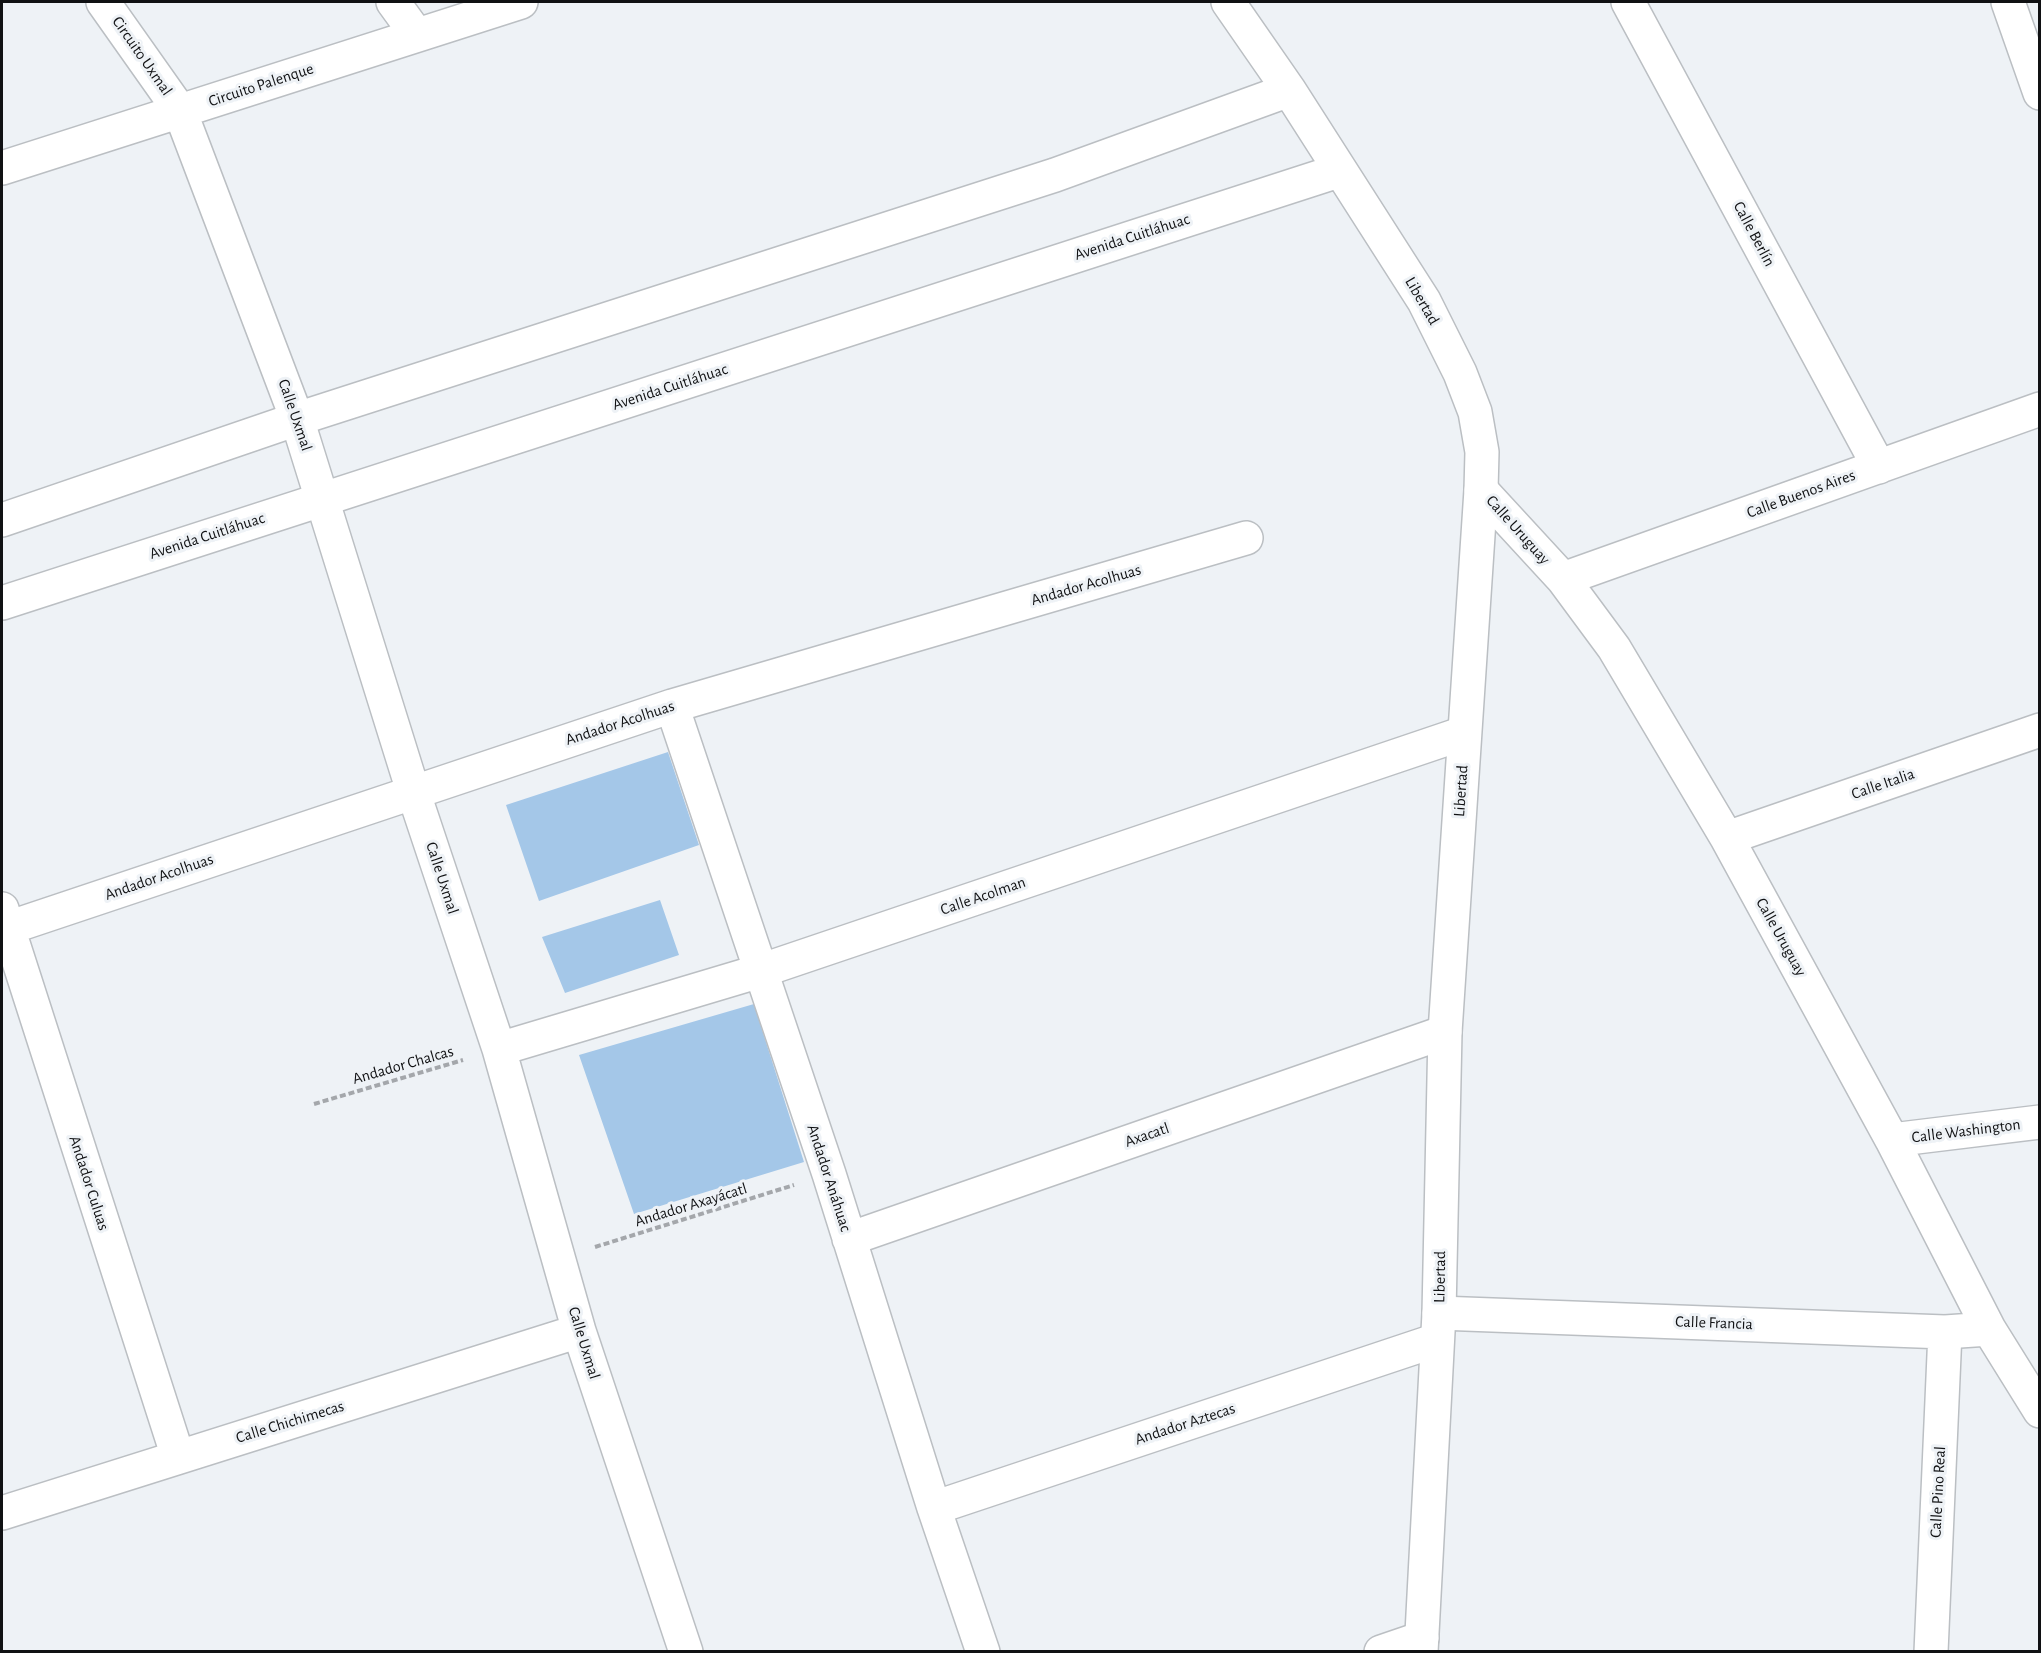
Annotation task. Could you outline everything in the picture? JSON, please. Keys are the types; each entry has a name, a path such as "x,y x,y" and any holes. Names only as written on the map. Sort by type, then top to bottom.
{"street":[{"name":"Circuito Uxmal","path":"103,2 180,111"},
{"path":"393,2 417,35"},
{"name":"Circuito Palenque","path":"2,168 521,2"},
{"name":"Libertad","path":"1228,2 1424,300 1460,373 1475,412 1482,452 1445,1032 1438,1326 1421,1645"},
{"name":"Calle Berlín","path":"1628,2 1879,467"},
{"path":"2008,2 2040,93"},
{"path":"2,520 297,419 1055,175 1288,90"},
{"name":"Calle Uxmal","path":"180,111 297,419 413,791 499,1049 579,1331 686,1652"},
{"name":"Avenida Cuitláhuac","path":"2,603 1338,171"},
{"name":"Calle Buenos Aires","path":"1563,579 2040,409"},
{"name":"Calle Uruguay","path":"1481,490 1563,579 1614,648 1727,838 1892,1140 1989,1329 2040,1411"},
{"name":"Andador Acolhuas","path":"3,923 672,706 1246,538"},
{"name":"Andador Anáhuac","path":"672,706 830,1174 934,1508 983,1652"},
{"name":"Calle Italia","path":"1727,838 2040,730"},
{"name":"Calle Acolman","path":"499,1049 760,971 1464,733"},
{"name":"Andador Culuas","path":"3,923 178,1457"},
{"name":"Axacatl","path":"849,1239 1445,1032"},
{"name":"Calle Washington","path":"1892,1140 2040,1122"},
{"name":"Calle Francia","path":"1438,1326 1945,1332 1989,1329"},
{"name":"Andador Aztecas","path":"934,1508 1438,1326"},
{"name":"Calle Chichimecas","path":"2,1513 579,1331"},
{"name":"Calle Pino Real","path":"1931,1652 1945,1332"},
{"path":"1381,1652 1421,1645"}],"path":[{"name":"Andador Chalcas","path":"314,1104 499,1049"},
{"name":"Andador Axayácatl","path":"559,1259 830,1174"}],"shaded area":[{"path":"668,752 699,845 539,901 506,805"},
{"path":"660,900 679,955 565,993 542,937"},
{"path":"754,1004 804,1162 634,1214 579,1055"}]}
